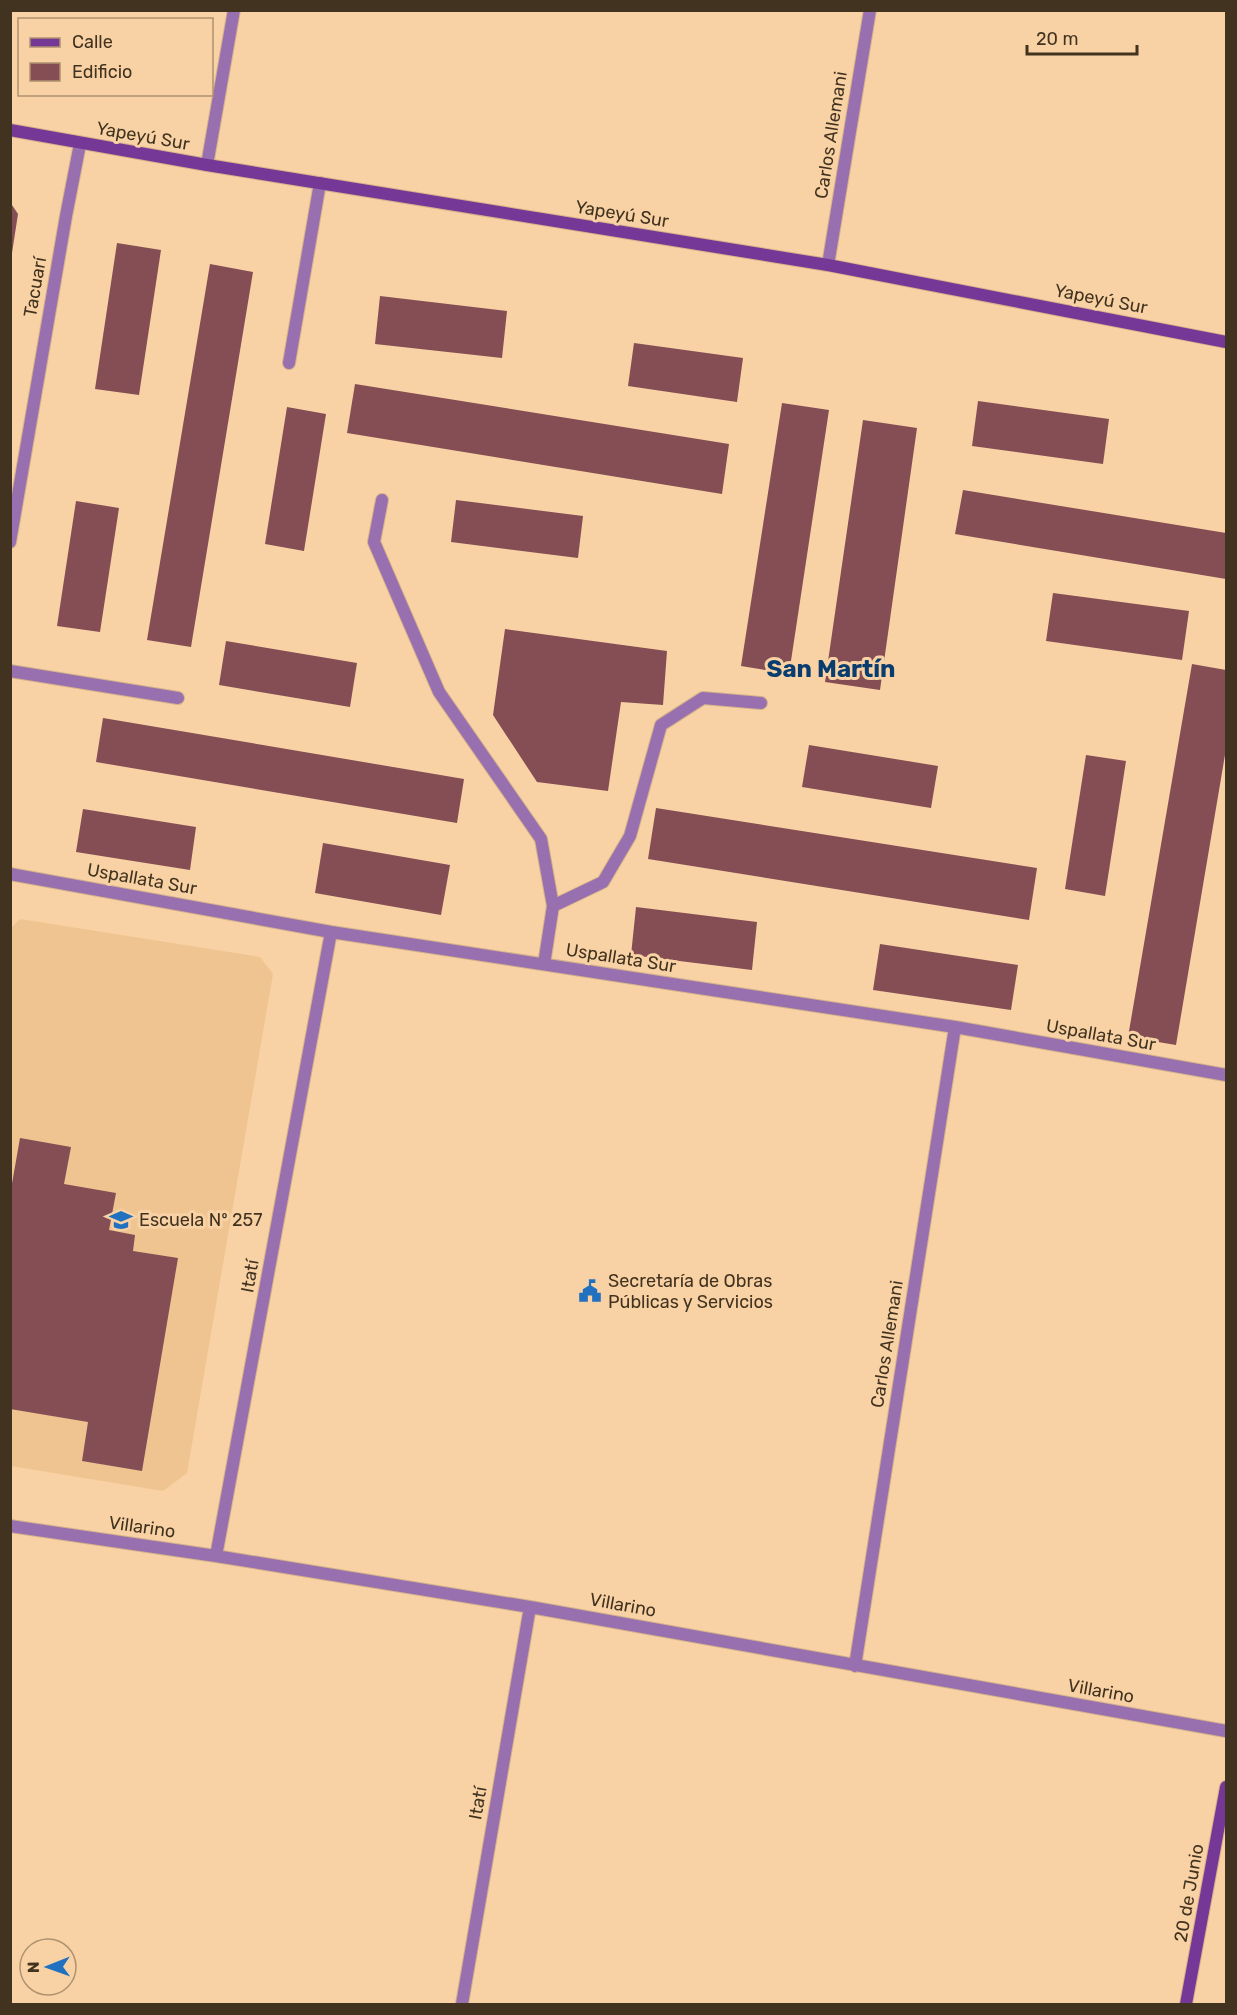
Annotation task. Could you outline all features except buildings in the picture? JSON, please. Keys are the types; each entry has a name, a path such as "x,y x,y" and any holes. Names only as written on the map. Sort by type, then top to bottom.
{"street":[{"path":"207,165 234,10"},
{"name":"Carlos Allemani","path":"828,265 870,10"},
{"name":"Yapeyú Sur","path":"10,130 207,165 828,265 1227,342"},
{"name":"Tacuarí","path":"10,542 80,144"},
{"path":"289,363 321,183"},
{"path":"382,500 374,542 439,692 541,839 553,906 544,964"},
{"path":"10,671 178,698"},
{"path":"553,906 603,882 630,836 661,725 703,698 761,703"},
{"name":"Uspallata Sur","path":"10,874 331,932 955,1027 1227,1075"},
{"name":"Itatí","path":"216,1556 331,932"},
{"name":"Carlos Allemani","path":"855,1666 955,1027"},
{"name":"Villarino","path":"10,1526 216,1556 530,1607 1227,1731"},
{"name":"Itatí","path":"462,2004 530,1607"},
{"name":"20 de Junio","path":"1186,2004 1227,1787"}],"shaded area":[{"name":"Escuela Nº 257","path":"20,919 260,957 273,974 187,1473 163,1491 11,1466 11,928"}],"place":[{"name":"Escuela Nº 257","path":"121,1220"},
{"name":"Secretaría de Obras Públicas y Servicios","path":"590,1291"}],"district":[{"name":"San Martín","path":"831,669"}]}
